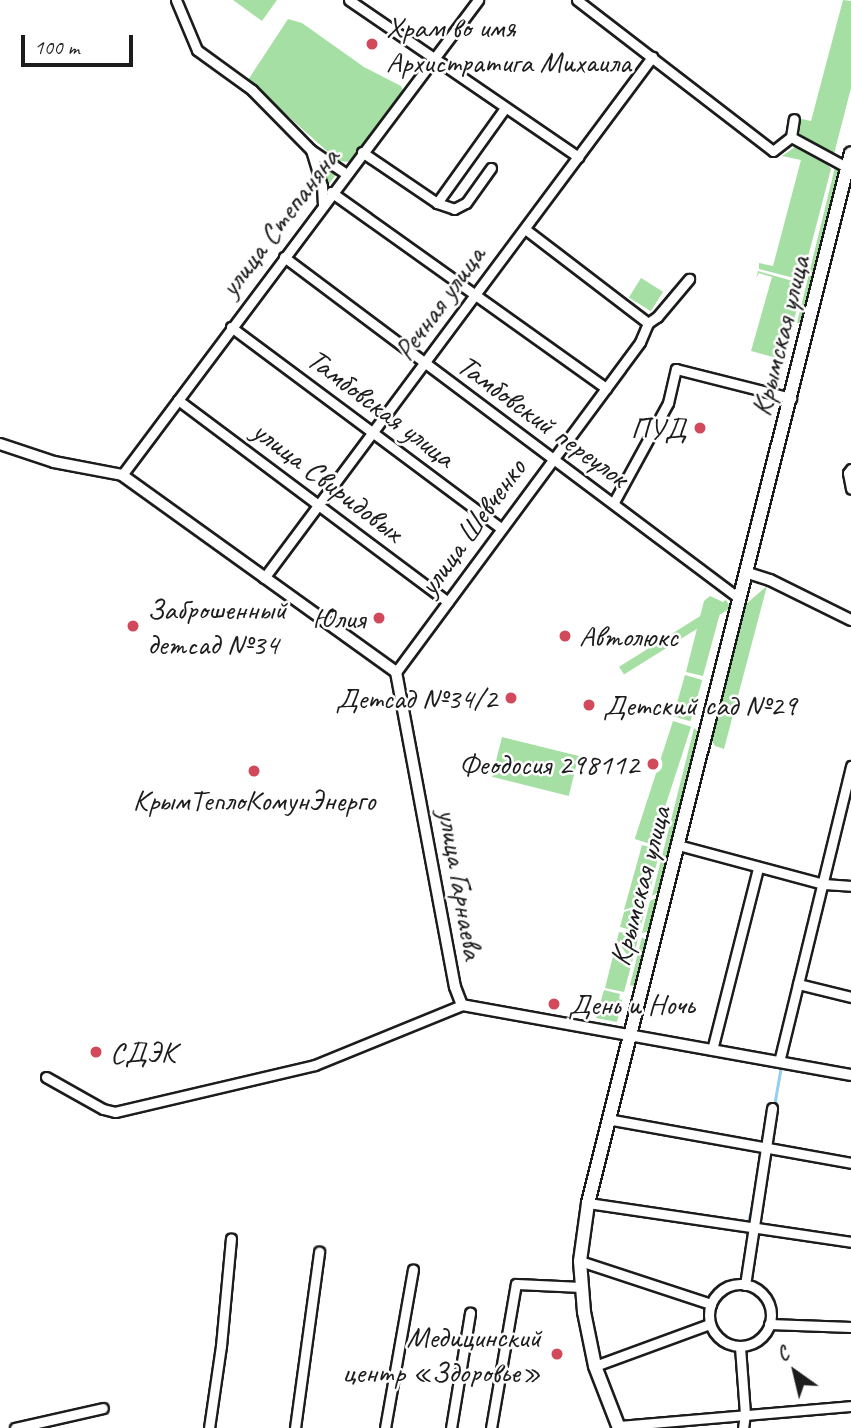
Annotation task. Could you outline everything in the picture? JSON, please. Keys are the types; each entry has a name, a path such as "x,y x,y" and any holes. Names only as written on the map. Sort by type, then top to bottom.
{"main road":[{"name":"Крымская улица","path":"619,1427 595,1366 582,1287 580,1261 588,1203 607,1119 748,573 851,153"}],"street":[{"path":"176,0 197,50 252,90 311,150 345,173"},
{"path":"349,0 578,157"},
{"name":"улица Степаняна","path":"122,475 345,173 478,0"},
{"path":"582,1 773,151 792,138 794,119"},
{"name":"Речная улица","path":"264,578 652,57"},
{"path":"437,203 505,108"},
{"path":"792,138 848,168"},
{"path":"311,150 323,204"},
{"path":"362,152 437,203 454,209 466,203 491,168"},
{"path":"331,192 606,388"},
{"path":"524,229 648,323"},
{"name":"Тамбовский переулок","path":"284,257 424,365 551,460 614,502 740,599"},
{"name":"улица Шевченко","path":"396,672 640,342 648,323 657,317 689,279"},
{"name":"Тамбовская улица","path":"231,327 501,528"},
{"path":"614,502 668,402 676,369 791,398"},
{"name":"улица Свиридовых","path":"178,400 448,601"},
{"path":"0,444 54,462 122,475 396,672"},
{"path":"851,469 848,473 851,489"},
{"path":"748,573 770,580 851,620"},
{"name":"улица Гарнаева","path":"396,672 455,987 462,1005 851,1075"},
{"path":"779,1062 851,766"},
{"path":"678,845 824,884 851,886"},
{"path":"712,1050 758,868"},
{"path":"798,984 851,997"},
{"path":"46,1076 103,1109 116,1112 315,1065 462,1005"},
{"path":"745,1285 764,1145 772,1108"},
{"path":"607,1119 764,1145 851,1163"},
{"path":"588,1203 851,1242"},
{"path":"209,1428 221,1346 230,1238"},
{"path":"295,1428 318,1252"},
{"path":"580,1261 711,1304"},
{"path":"385,1428 412,1269"},
{"path":"491,1428 516,1284 582,1287"},
{"path":"745,1285 757,1290 766,1299 770,1311 769,1324 763,1336 753,1344 740,1347 727,1344 716,1336 710,1324 711,1304 724,1288 745,1285"},
{"path":"451,1428 470,1313"},
{"path":"595,1366 710,1324"},
{"path":"769,1324 851,1326"},
{"path":"740,1347 745,1414 743,1428"},
{"path":"619,1427 851,1406"},
{"path":"15,1428 103,1408"}],"green space":[{"path":"233,0 277,0 262,21"},
{"path":"843,0 851,1 851,88 833,158 800,139 797,118 811,121"},
{"path":"288,19 302,23 364,67 401,86 404,93 351,162 338,161 248,80"},
{"path":"798,145 824,160 831,169 802,280 759,269 759,263 773,266 801,160 782,156"},
{"path":"317,157 337,173 326,188"},
{"path":"836,163 842,167 803,323 797,323"},
{"path":"758,271 803,284 784,360 751,351 772,277 759,273 756,278"},
{"path":"641,278 663,292 651,311 629,298"},
{"path":"767,586 724,749 715,746 712,741 746,604"},
{"path":"710,596 723,602 703,676 686,672 704,601"},
{"path":"726,600 731,608 624,674 619,667"},
{"path":"685,675 702,680 690,721 673,716"},
{"path":"673,721 691,727 653,845 635,839"},
{"path":"694,728 701,734 673,847 669,849 671,853 661,891 652,896"},
{"path":"502,737 579,756 569,796 492,777"},
{"path":"642,845 660,850 647,902 624,910"},
{"path":"660,896 650,931 642,933 650,901"},
{"path":"647,904 639,932 620,927 624,912"},
{"path":"619,932 639,936 632,962 617,940"},
{"path":"642,937 647,941 637,987 630,985"},
{"path":"616,944 631,966 624,992 605,988"},
{"path":"604,990 620,994 619,999 622,1000 617,1022 596,1018"}],"waterway":[{"path":"774,1106 780,1071"},
{"path":"748,1221 753,1204"}],"place":[{"name":"Храм во имя Архистратига Михаила","path":"372,44"},
{"name":"ПУД","path":"700,428"},
{"name":"Юлия","path":"379,618"},
{"name":"Заброшенный детсад №34","path":"133,626"},
{"name":"Автолюкс","path":"565,636"},
{"name":"Детсад №34/2","path":"511,698"},
{"name":"Детский сад №29","path":"589,705"},
{"name":"Феодосия 298112","path":"653,764"},
{"name":"КрымТеплоКомунЭнерго","path":"254,771"},
{"name":"День и Ночь","path":"554,1004"},
{"name":"СДЭК","path":"96,1052"},
{"name":"Медицинский центр «Здоровье»","path":"557,1354"}]}
